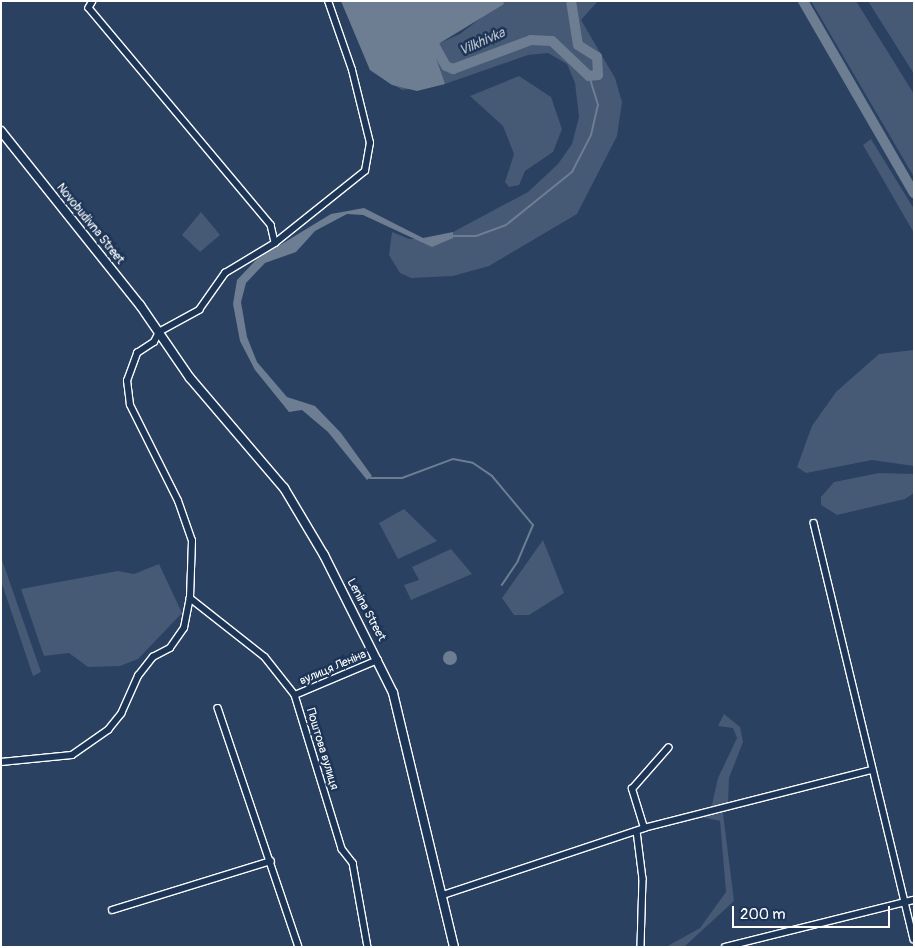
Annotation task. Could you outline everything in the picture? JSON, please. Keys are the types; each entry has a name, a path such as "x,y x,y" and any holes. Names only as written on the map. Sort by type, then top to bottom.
{"street":[{"path":"93,1 89,8 271,225 275,243"},
{"path":"1,762 72,755 108,730 121,714 138,676 153,658 170,648 184,628 190,598 192,541 178,501 130,405 127,381 138,353 154,342 158,332 199,310 226,273 275,243 339,194 365,171 370,160 370,143 352,70 328,1"},
{"name":"Novobudivna Street","path":"1,131 158,332"},
{"name":"Lenina Street","path":"158,332 190,378 284,488 378,660 403,723 454,947"},
{"path":"814,523 914,939"},
{"name":"Поштова вулиця","path":"190,598 265,657 295,694 342,849 353,863 368,947"},
{"name":"вулиця Леніна","path":"295,694 378,660"},
{"path":"218,708 299,947"},
{"path":"641,947 643,879 641,830 632,789 668,748"},
{"path":"443,895 641,830 872,770"},
{"path":"112,910 271,861"},
{"path":"725,947 744,944 914,900"}],"shaded area":[{"path":"341,1 434,52 440,43 460,34 503,1 598,1 581,20 615,78 622,102 617,136 577,214 489,266 453,276 411,278 400,273 389,255 392,232 409,239 453,238 453,232 528,192 558,164 572,144 579,117 575,83 567,64 548,53 528,55 445,84 402,90 370,70"},
{"path":"341,1 503,1 504,4 440,43 434,52 445,84 417,91 392,85 370,70"},
{"path":"811,1 856,1 914,94 914,177"},
{"path":"868,1 914,1 914,74"},
{"path":"519,76 551,97 562,129 553,152 525,171 519,185 509,187 505,182 514,154 503,126 470,96"},
{"path":"871,139 914,209 914,233 863,145"},
{"path":"364,208 423,238 453,232 453,238 432,247 363,215 347,214 315,231 296,252 265,263 246,283 241,302 247,337 257,362 287,397 315,406 341,433 372,476 367,480 328,432 302,410 289,412 255,370 240,341 233,304 237,280 257,259 331,214"},
{"path":"201,212 220,235 200,252 182,235"},
{"path":"914,350 914,466 872,460 806,473 797,467 812,426 836,392 879,354"},
{"path":"879,473 914,474 914,493 905,499 837,515 821,505 821,497 834,482"},
{"path":"404,509 437,541 398,559 379,523"},
{"path":"543,540 564,593 529,615 514,615 502,598"},
{"path":"451,549 472,574 411,600 404,585 419,580 412,567"},
{"path":"1,557 41,672 33,676 1,581"},
{"path":"159,564 182,613 138,659 120,666 88,667 69,653 44,656 21,589 118,571 134,574"},
{"path":"447,651 453,651 457,658 453,665 447,665 443,661 443,655"},
{"path":"724,714 740,727 743,742 729,778 728,804 711,809 718,778 737,738 733,728 718,726"},
{"path":"723,813 734,901 684,947 666,947 700,928 726,892 720,821 702,817"}],"waterway":[{"name":"Vilkhivka","path":"431,39 446,66 453,69 531,40 552,41 589,76 598,75 597,57 578,45 571,1"},
{"name":"Vilkhivka","path":"803,1 914,193"},
{"path":"452,236 476,236 506,225 572,172 591,135 598,105 589,76"},
{"path":"370,478 402,478 453,459 473,463 492,476 533,525 518,561 502,585"}]}
